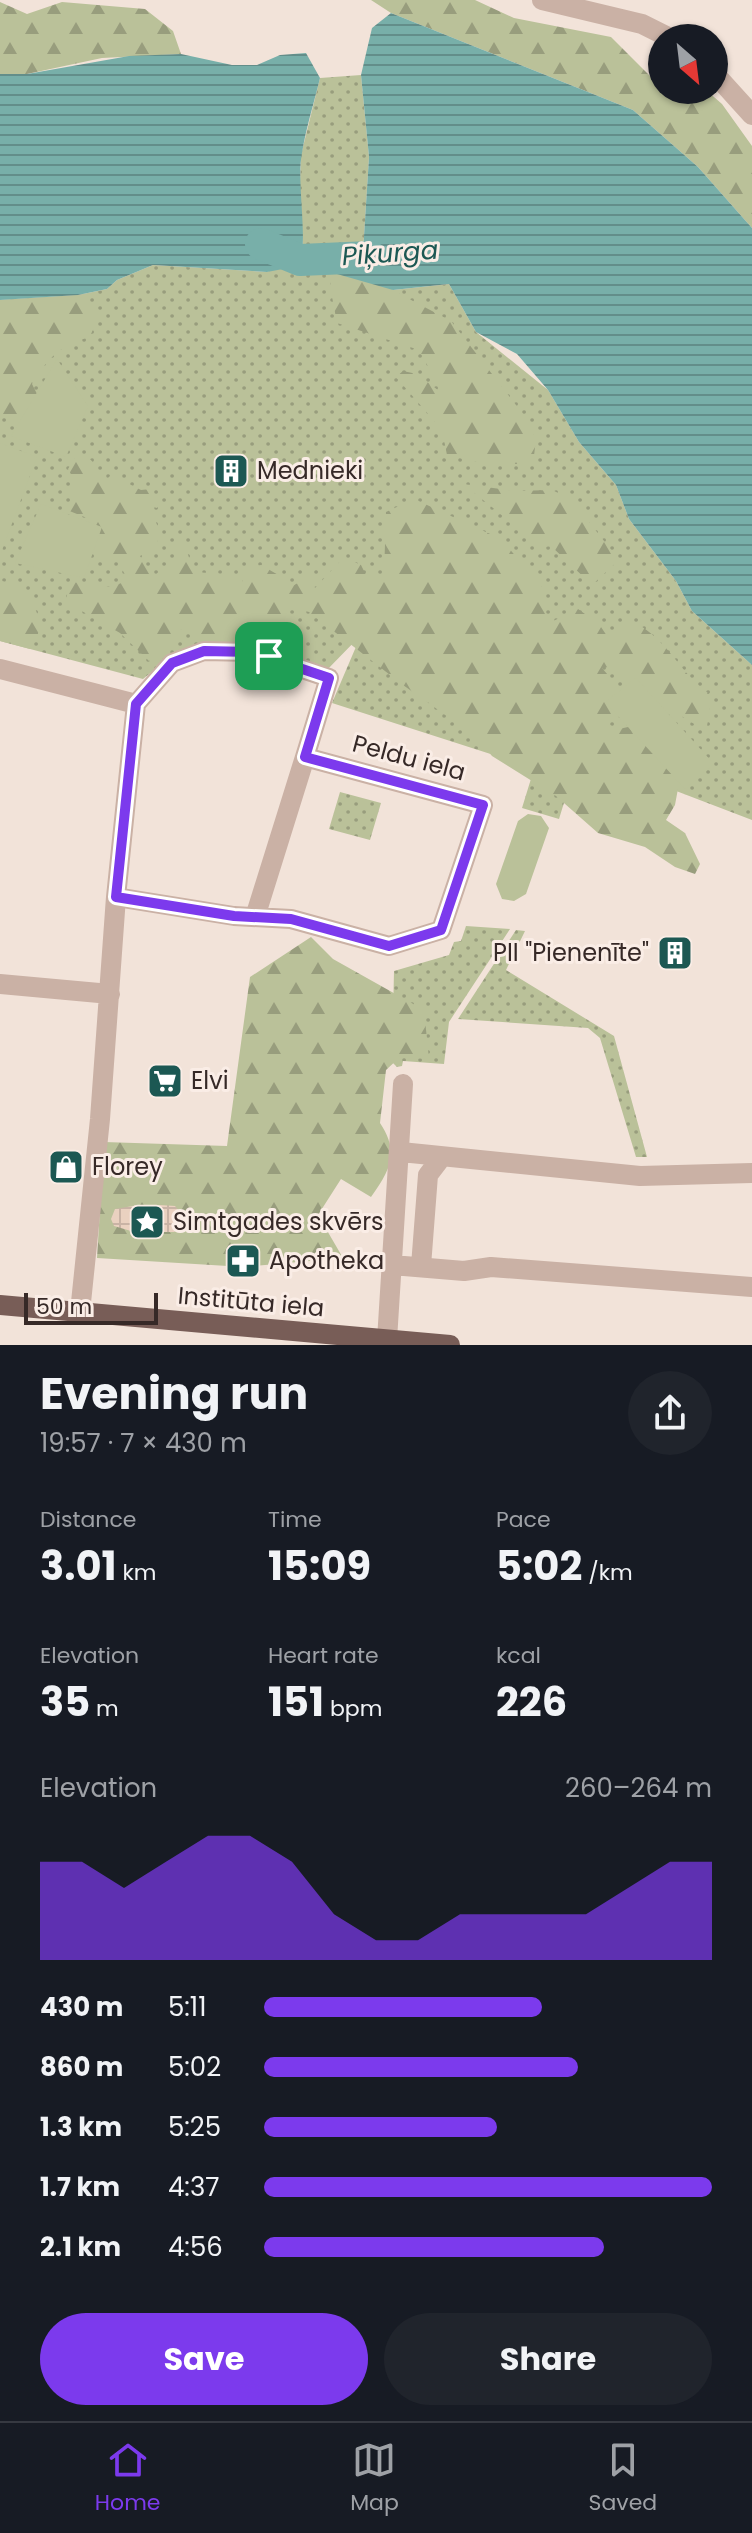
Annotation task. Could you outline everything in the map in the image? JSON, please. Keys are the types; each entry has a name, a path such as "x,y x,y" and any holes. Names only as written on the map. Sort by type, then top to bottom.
{"main road":[{"name":"Institūta iela","path":"0,1305 450,1345"}],"street":[{"path":"542,0 648,27"},
{"path":"728,88 752,115"},
{"path":"80,1312 136,704 172,663 204,651 252,652 310,669 329,678 255,917"},
{"path":"0,669 136,704"},
{"name":"Peldu iela","path":"116,897 255,917 291,919 389,946 441,930 483,805 305,757"},
{"path":"0,984 110,994"},
{"path":"387,1340 403,1084"},
{"path":"401,1152 640,1176 752,1173"},
{"path":"421,1266 428,1175 441,1158"},
{"path":"392,1265 464,1271 491,1267 752,1287"}],"green space":[{"path":"371,0 475,0 514,18 611,37 648,74 648,104 722,104 752,146 752,228 698,167 633,110 391,13"},
{"path":"0,2 27,14 62,2 145,9 173,31 181,54 102,58 27,74 0,74"},
{"path":"361,75 369,157 363,252 393,290 449,284 476,332 548,390 579,442 616,485 629,519 676,581 692,611 752,665 752,820 603,763 522,764 332,703 361,635 324,673 179,650 143,679 0,641 0,300 78,295 107,289 117,280 153,265 267,272 304,254 299,208 301,155 320,78"},
{"path":"333,271 375,281 451,321 523,414 536,439 533,464 485,464 447,455 442,430 396,377 403,371 417,374 443,394 419,350 337,323 330,286"},
{"path":"78,295 100,312 90,337 63,348 43,367 32,384 37,394 20,430 0,413 0,300"},
{"path":"57,359 88,406 66,457 11,436"},
{"path":"0,443 37,457 1,553 0,553"},
{"path":"76,456 91,460 105,481 111,475 141,490 151,489 159,505 157,508 149,506 161,534 154,549 140,556 153,577 179,554 175,547 184,543 194,572 224,574 241,586 245,585 239,575 245,569 261,565 287,580 289,588 310,576 315,588 344,557 361,565 366,575 384,576 386,512 414,499 501,539 542,587 547,624 578,609 599,624 609,639 633,621 657,639 691,678 712,696 706,732 645,694 614,666 602,668 630,701 634,713 600,721 619,729 646,723 684,756 675,805 666,820 685,833 700,864 695,874 675,867 645,847 598,833 556,796 492,756 475,736 309,612 290,607 280,646 266,648 251,626 242,626 243,643 204,642 191,627 177,631 173,648 149,661 120,633 66,602 68,588 73,582 112,587 128,580 118,562 102,561 87,518 67,510 76,483 68,469"},
{"path":"463,484 515,491 552,490 571,499 619,560 592,585 551,546 542,547"},
{"path":"41,504 102,527 84,578 15,563"},
{"path":"0,581 21,591 36,611 40,629 30,649 0,641"},
{"path":"636,678 714,764 685,789 605,702"},
{"path":"534,769 571,780 559,819 522,808"},
{"path":"340,792 381,803 370,840 329,829"},
{"path":"528,814 541,816 549,828 526,894 514,901 502,899 496,884 518,821"},
{"path":"466,926 510,929 449,1022 444,1064 403,1061 402,1066 397,1067 392,1062 394,971 449,955 454,942 461,941"},
{"path":"516,930 525,931 506,970 614,1036 647,1157 636,1157 600,1038 588,1028 458,1019"},
{"path":"311,937 333,959 424,1010 429,1059 400,1057 386,1070 380,1123 390,1143 390,1161 371,1197 341,1179 318,1215 343,1258 244,1267 97,1258 104,1142 227,1146 250,977"}],"shaded area":[{"path":"139,1205 147,1216 160,1205 175,1206 184,1217 182,1227 174,1232 158,1232 147,1217 131,1231 114,1226 111,1219 115,1209"}],"water":[{"path":"391,13 633,110 698,167 752,228 752,665 692,611 676,581 629,519 616,485 579,442 548,390 517,354 476,332 449,284 393,290 330,272 330,252 363,252 369,157 361,75 372,28"},
{"path":"306,53 320,78 301,165 303,243 299,266 267,272 153,265 117,280 107,289 78,295 0,300 0,74 27,74 129,56 181,54 232,65 257,65 280,55"}],"waterway":[{"name":"Piķurga","path":"261,244 300,260 371,257"}],"place":[{"name":"Mednieki","path":"231,471"},
{"name":"PII \"Pienenīte\"","path":"675,953"},
{"name":"Elvi","path":"165,1081"},
{"name":"Florey","path":"66,1167"},
{"name":"Simtgades skvērs","path":"147,1222"},
{"name":"Apotheka","path":"243,1261"}],"route":[{"path":"204,651 252,652 269,656 324,673 329,678 305,757 483,805 441,930 389,946 291,919 234,916 116,897 136,704 172,663 204,651"}]}
